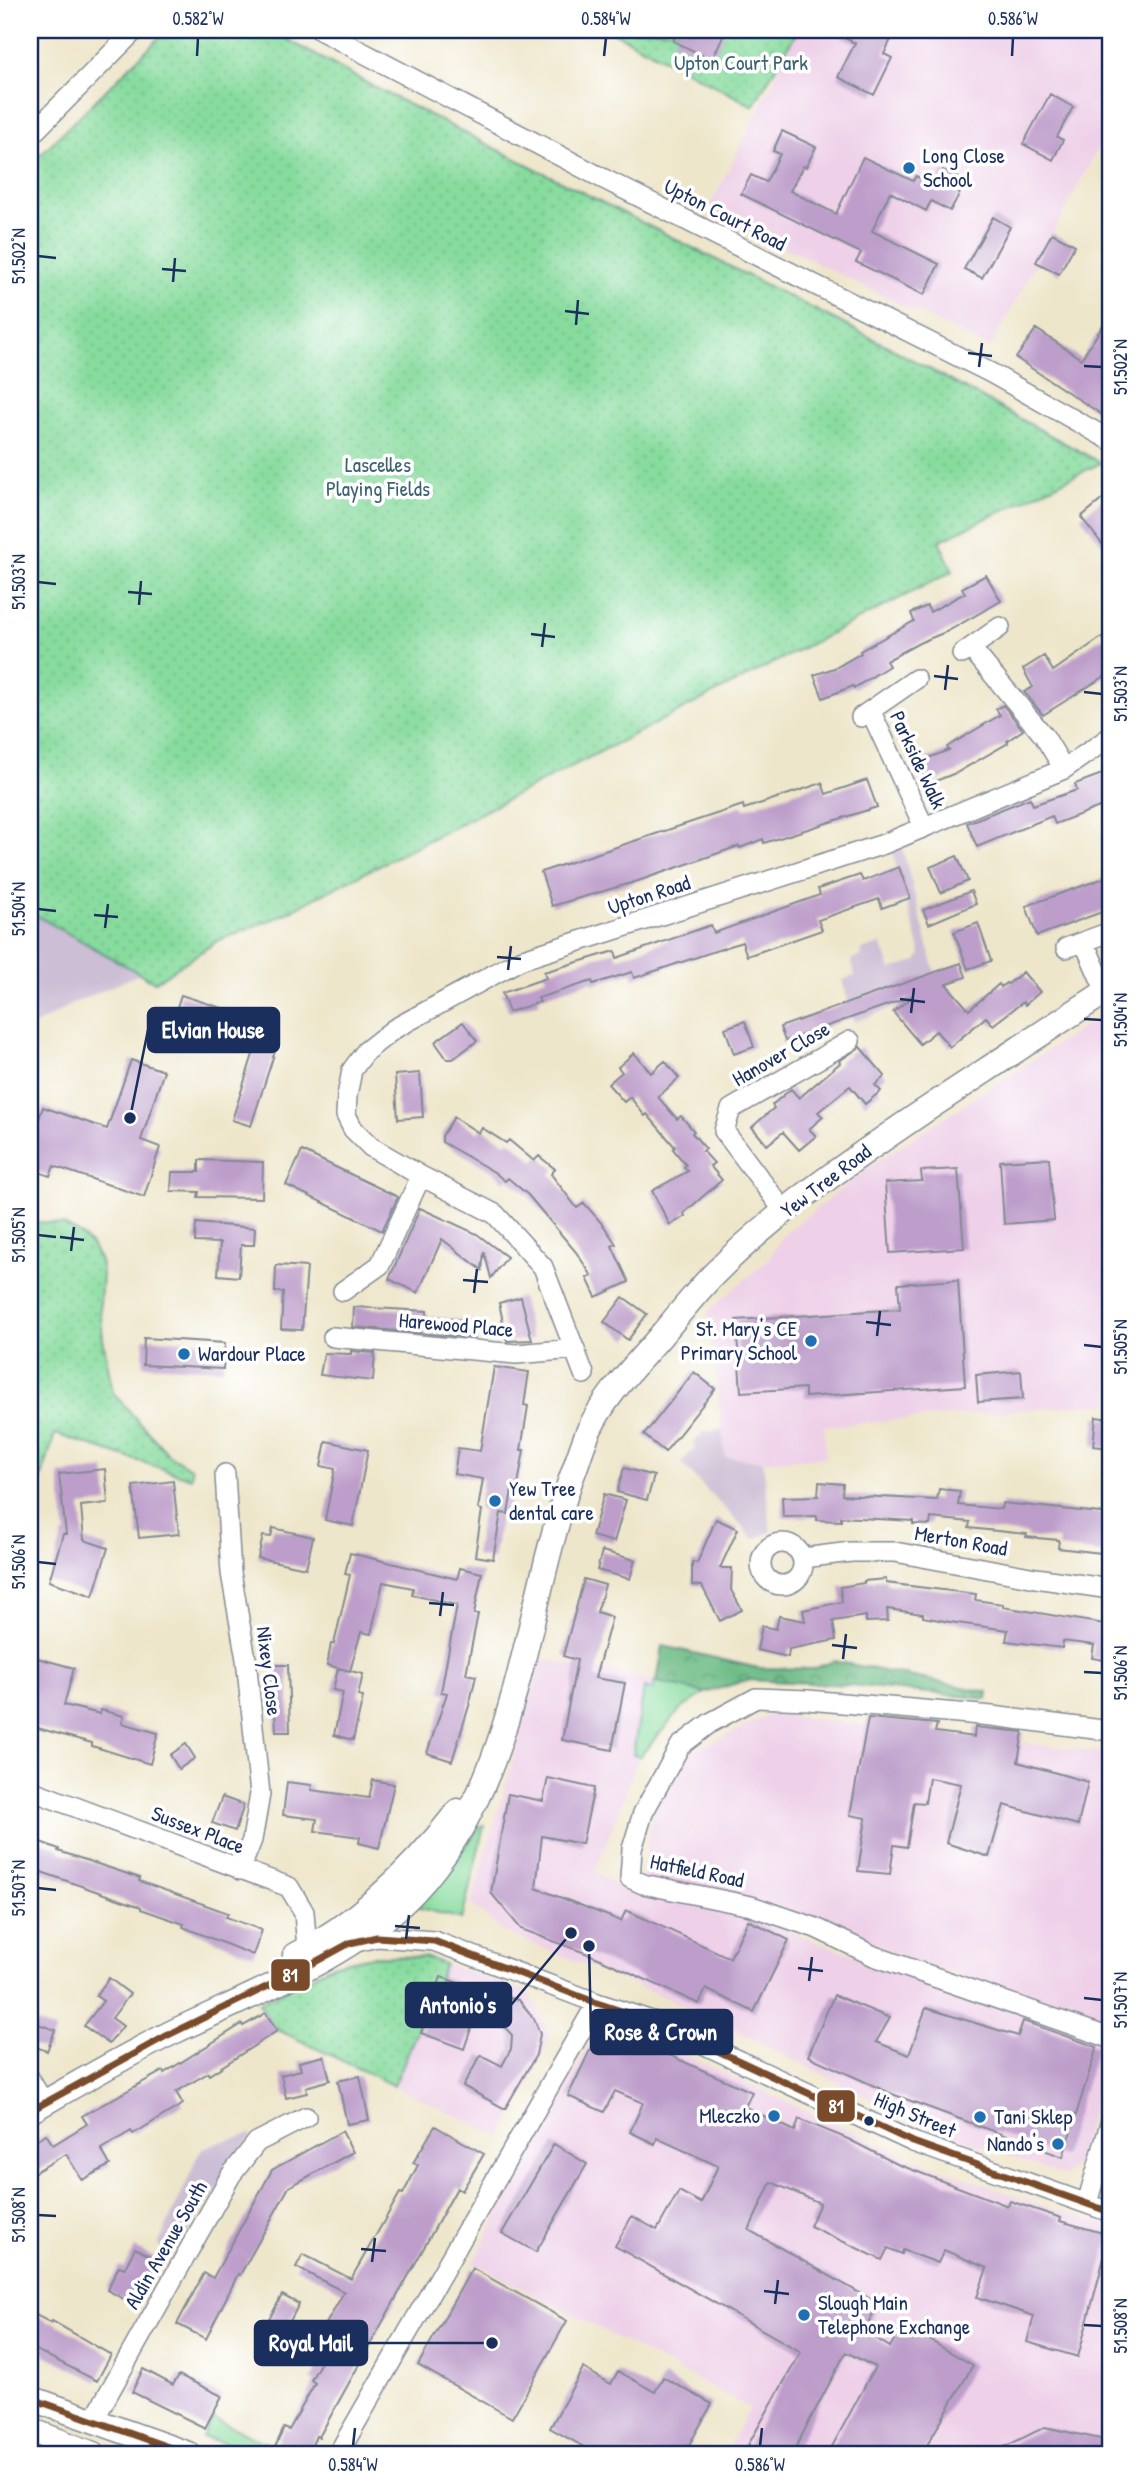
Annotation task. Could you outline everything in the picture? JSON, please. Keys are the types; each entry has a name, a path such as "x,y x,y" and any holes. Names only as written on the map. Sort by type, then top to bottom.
{"main road":[{"name":"Yew Tree Road","path":"488,1772 517,1692 539,1590 562,1504 590,1428 621,1382 712,1277 784,1211 848,1163 1108,991"},
{"path":"37,2107 167,2035 350,1943 392,1912 413,1893 452,1846 488,1772"},
{"path":"167,2035 232,1987 307,1949 371,1905 440,1835 488,1772"},
{"path":"30,2398 188,2454"},
{"path":"30,2430 93,2454"},
{"path":"122,2432 169,2454"}],"street":[{"path":"30,136 135,30"},
{"name":"Upton Court Road","path":"320,30 601,178 991,373 1110,440"},
{"path":"1000,627 967,651 1044,736 1065,769"},
{"name":"Parkside Walk","path":"916,679 866,715 924,827"},
{"name":"Upton Road","path":"584,1374 543,1267 495,1214 371,1147 353,1129 346,1115 352,1070 366,1051 394,1029 520,960 884,844 1065,769 1110,737"},
{"path":"1108,991 1075,945 1110,932"},
{"name":"Hanover Close","path":"784,1211 724,1131 731,1109 850,1041"},
{"path":"343,1291 380,1265 421,1176"},
{"name":"Harewood Place","path":"333,1337 516,1354 575,1349"},
{"name":"Nixey Close","path":"225,1474 231,1573 246,1659 260,1794 252,1840 240,1870"},
{"name":"Merton Road","path":"803,1559 851,1552 895,1552 1110,1589"},
{"name":"Hatfield Road","path":"1110,1731 992,1716 756,1698 710,1723 680,1746 643,1813 632,1849 630,1878 643,1884 751,1906 816,1928 874,1956 1110,2038"},
{"name":"Sussex Place","path":"30,1790 289,1887 304,1912 307,1949"},
{"name":"High Street","path":"350,1943 377,1937 435,1941 597,2003 658,2022 913,2142 1110,2212"},
{"path":"338,2454 597,2003"},
{"path":"30,2080 37,2107"},
{"name":"Aldin Avenue South","path":"93,2421 231,2175 257,2142 306,2117"},
{"path":"1087,2203 1110,2124"}],"shaded area":[{"name":"Long Close School","path":"799,30 1110,30 1110,127 990,348 708,210"},
{"path":"902,847 940,991 854,1022 842,980 855,976 851,959 862,956 861,950 881,944 891,970 917,961 921,954 892,850"},
{"path":"30,912 142,973 74,1003 30,1028"},
{"path":"1110,1010 1110,1403 824,1426 826,1457 763,1461 725,1457 708,1311 768,1260 784,1234 879,1160"},
{"path":"722,1430 725,1457 763,1461 771,1532 754,1539 681,1463 696,1447 693,1443 704,1432"},
{"path":"542,1659 656,1681 639,1757 595,1872 620,1887 750,1913 806,1938 1095,2039 1108,2052 1077,2162 1065,2176 921,2124 697,2010 504,1932 471,1904"},
{"path":"771,1714 1110,1753 1110,2024 899,1956 832,1922 642,1881 652,1814 681,1757"},
{"path":"445,1964 528,1992 550,2036 532,2079 501,2137 394,2086"},
{"path":"625,2028 906,2156 1052,2209 1110,2225 1110,2454 724,2454 750,2408 473,2262 594,2035"},
{"path":"250,2134 252,2136 175,2252 158,2245 201,2150"}],"green space":[{"name":"Lascelles Playing Fields","path":"167,30 270,30 374,87 887,346 1101,463 939,541 953,571 278,917 219,940 155,982 30,912 30,165"},
{"name":"Upton Court Park","path":"609,30 798,30 753,106"},
{"path":"30,1221 64,1225 77,1232 91,1245 100,1261 102,1274 100,1304 103,1339 113,1393 168,1454 192,1469 191,1478 55,1434 30,1515"},
{"path":"663,1646 758,1668 813,1669 834,1661 988,1692 987,1699 851,1685 747,1680 705,1693 657,1682"},
{"path":"655,1681 705,1693 680,1710 640,1756 633,1754 644,1688 653,1690"},
{"path":"481,1825 484,1826 462,1919 416,1907 451,1866"},
{"path":"372,1956 424,1957 445,1964 394,2086 274,2028 259,2003 335,1964"},
{"path":"213,2418 289,2454 270,2454 202,2437"}],"building":[{"path":"678,30 726,30 712,60 673,41"},
{"path":"829,30 882,30 893,35 884,54 892,58 874,95 838,77 855,43"},
{"path":"1050,94 1073,107 1057,137 1063,140 1053,160 1023,144"},
{"path":"782,131 816,147 790,191 836,214 863,157 913,181 916,176 935,186 943,170 966,182 950,211 931,201 926,211 890,192 872,231 939,264 924,295 856,262 861,253 741,194 751,175 766,182 780,154 773,151"},
{"path":"993,217 1010,227 982,278 964,269"},
{"path":"1052,233 1075,245 1059,274 1036,262"},
{"path":"1110,315 1110,420 1016,358 1036,329 1081,359"},
{"path":"1110,493 1110,554 1081,517"},
{"path":"986,575 1001,601 886,661 889,666 854,688 853,686 823,698 814,675 837,667 914,621 911,613 927,606 930,612 965,593 962,588"},
{"path":"1102,637 1110,647 1110,673 1043,715 1024,692 1033,687 1023,669 1044,656 1053,671"},
{"path":"1003,705 1023,730 1007,741 1008,743 958,772 926,785 918,762 949,750 947,747 1000,715 996,709"},
{"path":"1110,771 1110,803 1055,824 1052,816 977,847 967,823 1030,798 1033,805 1077,790 1075,784"},
{"path":"867,780 877,807 764,843 763,839 740,848 739,846 638,881 552,906 541,872 743,805 744,809 822,783 826,794"},
{"path":"957,856 968,881 941,893 930,867"},
{"path":"899,867 910,898 882,908 879,899 818,920 822,930 747,956 742,942 634,978 632,972 593,984 592,981 538,998 540,1002 509,1012 502,993 546,978 544,972 615,951 617,958 711,925 714,933 820,895 818,889 860,875 863,881"},
{"path":"1110,876 1110,909 1037,936 1026,906"},
{"path":"971,891 976,904 929,924 923,910"},
{"path":"978,923 991,961 968,969 954,932"},
{"path":"961,963 966,977 946,984 969,1010 999,984 1001,987 1008,984 1023,972 1040,992 993,1025 986,1017 950,1047 936,1031 920,1044 893,1012 913,996 785,1041 780,1027"},
{"path":"181,995 259,1020 252,1040 174,1016"},
{"path":"745,1021 754,1047 734,1054 725,1028"},
{"path":"463,1022 477,1041 453,1059 447,1059 435,1042"},
{"path":"257,1042 276,1048 251,1126 232,1120"},
{"path":"860,1047 885,1076 875,1085 881,1091 865,1104 850,1086 818,1112 823,1117 809,1129 816,1136 799,1150 783,1132 767,1145 752,1127 774,1108 772,1105 791,1089 799,1098 840,1063 839,1061"},
{"path":"634,1053 651,1073 665,1061 679,1078 658,1097 677,1119 681,1116 694,1131 692,1133 706,1149 703,1151 714,1163 710,1166 722,1180 684,1213 685,1216 670,1225 652,1191 688,1171 684,1167 686,1165 673,1149 675,1147 647,1114 645,1116 630,1097 624,1102 608,1084 622,1072 618,1067"},
{"path":"131,1060 164,1071 141,1140 160,1147 144,1197 54,1166 50,1176 30,1169 30,1145 43,1107 107,1129"},
{"path":"420,1073 423,1117 398,1119 395,1075"},
{"path":"454,1117 479,1133 482,1128 506,1143 509,1140 534,1161 539,1156 555,1169 551,1174 577,1208 584,1203 616,1244 612,1246 629,1282 596,1297 587,1278 592,1276 576,1252 528,1195 508,1178 505,1181 442,1142 442,1136"},
{"path":"302,1151 398,1197 382,1231 286,1185"},
{"path":"1049,1158 1054,1220 1004,1224 1000,1161"},
{"path":"199,1160 263,1162 262,1198 198,1197 199,1192 171,1191 172,1172 199,1172"},
{"path":"958,1169 964,1248 890,1253 885,1183 922,1181 921,1171"},
{"path":"420,1208 477,1234 507,1257 491,1278 484,1251 482,1270 442,1239 418,1293 389,1279"},
{"path":"196,1223 255,1228 254,1245 241,1245 239,1277 218,1275 220,1243 195,1242"},
{"path":"276,1265 307,1267 302,1330 281,1329 283,1292 275,1292"},
{"name":"St. Mary's CE Primary School","path":"958,1280 965,1386 805,1397 805,1388 741,1392 736,1320 900,1309 898,1284"},
{"path":"521,1297 532,1340 507,1341 499,1303"},
{"path":"623,1297 647,1314 628,1340 604,1322"},
{"path":"354,1307 427,1311 427,1316 476,1322 474,1338 353,1327"},
{"name":"Wardour Place","path":"144,1338 225,1343 223,1369 143,1365"},
{"path":"351,1351 375,1353 373,1381 320,1375 324,1353 351,1354"},
{"path":"494,1367 529,1372 524,1405 528,1406 521,1450 524,1450 518,1485 513,1484 508,1514 501,1513 493,1559 475,1556 482,1510 478,1509 483,1479 454,1474 458,1448 480,1451"},
{"path":"1021,1371 1023,1399 978,1402 976,1375"},
{"path":"694,1372 715,1389 665,1452 644,1435"},
{"path":"1096,1417 1110,1419 1110,1448 1093,1446"},
{"path":"326,1441 368,1450 353,1526 325,1520 335,1469 321,1466"},
{"path":"624,1468 654,1476 647,1500 617,1492"},
{"path":"105,1469 108,1503 81,1506 84,1540 108,1548 93,1596 49,1581 63,1534 66,1534 59,1474"},
{"path":"173,1481 179,1534 139,1538 133,1486"},
{"path":"819,1482 843,1484 842,1495 937,1500 939,1489 960,1491 958,1505 1001,1509 1002,1503 1110,1514 1110,1554 1058,1548 1059,1540 1026,1537 1027,1534 969,1528 970,1522 931,1518 930,1525 913,1524 913,1521 841,1517 841,1521 817,1520 817,1516 783,1517 782,1497 818,1496"},
{"path":"604,1494 626,1500 614,1542 592,1536"},
{"path":"716,1519 738,1529 720,1568 732,1568 731,1590 742,1610 720,1621 702,1586 692,1585 692,1562 697,1563"},
{"path":"273,1528 313,1537 306,1568 258,1558 263,1536 271,1537"},
{"path":"602,1551 635,1560 630,1579 597,1570"},
{"path":"350,1553 457,1579 460,1568 482,1573 474,1614 478,1614 466,1674 476,1676 452,1761 427,1753 447,1693 441,1692 457,1605 412,1595 413,1588 383,1582 371,1634 361,1632 350,1671 327,1665 350,1575 345,1574"},
{"path":"584,1579 605,1585 597,1612 612,1617 595,1678 625,1683 612,1750 562,1740 577,1660 563,1656"},
{"path":"886,1579 886,1583 976,1594 975,1600 1003,1604 1003,1607 1110,1625 1110,1661 1092,1658 1094,1645 1063,1641 1062,1648 1006,1641 1008,1630 887,1609 888,1621 866,1622 866,1616 833,1621 836,1640 789,1649 788,1657 757,1650 762,1626 776,1629 779,1616 805,1621 803,1610 842,1602 840,1587"},
{"path":"30,1656 74,1668 64,1705 100,1714 101,1710 124,1716 122,1723 158,1733 150,1764 92,1746 92,1743 30,1726"},
{"path":"273,1665 288,1665 290,1732 276,1732"},
{"path":"338,1668 363,1674 358,1696 363,1697 353,1740 334,1735 343,1692 333,1690"},
{"path":"868,1718 937,1724 935,1732 974,1737 975,1727 1023,1732 1018,1762 1088,1782 1078,1825 1004,1805 989,1857 946,1843 961,1784 929,1778 925,1803 914,1802 907,1847 894,1845 890,1874 858,1871 866,1818 850,1815"},
{"path":"186,1744 195,1758 179,1769 170,1755"},
{"path":"548,1778 594,1788 582,1844 542,1836 536,1888 621,1921 626,1910 730,1958 748,1920 789,1940 754,2012 706,1989 699,2004 596,1957 521,1929 491,1893 508,1794 543,1801"},
{"path":"373,1780 394,1784 379,1848 359,1843 360,1837 315,1831 317,1819 283,1815 287,1782 312,1785 311,1790 369,1798"},
{"path":"222,1797 244,1805 235,1831 212,1823"},
{"path":"30,1838 59,1849 58,1851 140,1878 139,1881 228,1913 226,1917 262,1930 253,1955 141,1907 30,1868"},
{"path":"441,1977 484,1992 519,2000 534,2019 540,2034 536,2055 505,2109 463,2086 481,2055 502,2066 511,2049 512,2035 501,2023 476,2014 464,2049 421,2033"},
{"path":"109,1978 130,1994 112,2018 123,2026 109,2044 84,2026 103,2001 96,1996"},
{"path":"834,1995 890,2018 876,2042 909,2055 926,2008 1018,2036 1023,2021 1097,2047 1063,2157 892,2094 808,2056"},
{"path":"266,2013 277,2031 209,2075 208,2073 176,2092 183,2104 133,2134 131,2131 101,2149 110,2165 82,2180 66,2154 30,2175 30,2144 46,2134 53,2145 87,2124 82,2116 163,2071 164,2073 242,2024 243,2026"},
{"path":"30,2021 55,2030 47,2051 30,2045"},
{"path":"626,2036 752,2092 745,2107 795,2131 799,2119 848,2139 897,2164 1008,2206 1010,2201 1061,2218 1060,2221 1110,2235 1078,2357 1027,2342 1034,2316 977,2297 987,2268 944,2250 938,2263 903,2250 902,2254 888,2248 882,2260 810,2226 820,2203 771,2182 749,2230 879,2304 864,2331 890,2347 903,2325 973,2365 922,2454 828,2454 875,2367 846,2352 792,2454 764,2454 748,2445 801,2352 615,2246 632,2216 657,2230 679,2191 701,2203 718,2166 657,2138 655,2144 630,2132 643,2103 615,2091 604,2112 568,2096 590,2050 601,2040"},
{"path":"324,2056 330,2080 306,2087 307,2093 286,2098 281,2075 301,2070 299,2062"},
{"path":"360,2076 369,2120 347,2124 338,2081"},
{"path":"435,2126 484,2154 462,2191 457,2188 308,2454 292,2454 275,2447 284,2428 289,2430 315,2383 311,2380 327,2351 314,2345 344,2292 296,2267 303,2254 351,2279 400,2193 403,2194 418,2165 413,2163"},
{"path":"342,2131 353,2152 289,2187 240,2275 238,2274 206,2339 177,2324 204,2273 213,2278 272,2170"},
{"path":"554,2144 587,2164 536,2252 502,2233"},
{"path":"135,2248 159,2261 135,2305 107,2290 119,2266 125,2268"},
{"path":"472,2268 567,2321 512,2418 418,2365"},
{"path":"282,2295 299,2304 282,2336 265,2327"},
{"path":"30,2312 51,2323 52,2321 111,2355 97,2381 30,2347"},
{"path":"583,2368 611,2384 618,2371 655,2392 663,2377 712,2404 684,2454 597,2454 550,2428"},
{"path":"143,2369 173,2385 179,2375 222,2396 205,2428 132,2392"},
{"path":"1045,2427 1110,2441 1110,2454 990,2454"}],"transit line":[{"name":"81","path":"30,2111 168,2035 350,1943 377,1937 434,1941 597,2003 658,2023 913,2142 1110,2212"},
{"name":"81","path":"30,2398 188,2454"}],"place":[{"name":"Long Close School","path":"909,168"},
{"name":"Elvian House","path":"130,1118"},
{"name":"St. Mary's CE Primary School","path":"811,1341"},
{"name":"Wardour Place","path":"184,1354"},
{"name":"Yew Tree dental care","path":"495,1501"},
{"name":"Antonio's","path":"571,1933"},
{"name":"Rose & Crown","path":"589,1946"},
{"name":"Mleczko","path":"774,2116"},
{"name":"Tani Sklep","path":"980,2117"},
{"name":"Nando's","path":"1058,2144"},
{"name":"Slough Main Telephone Exchange","path":"804,2315"},
{"name":"Royal Mail","path":"492,2343"}]}
